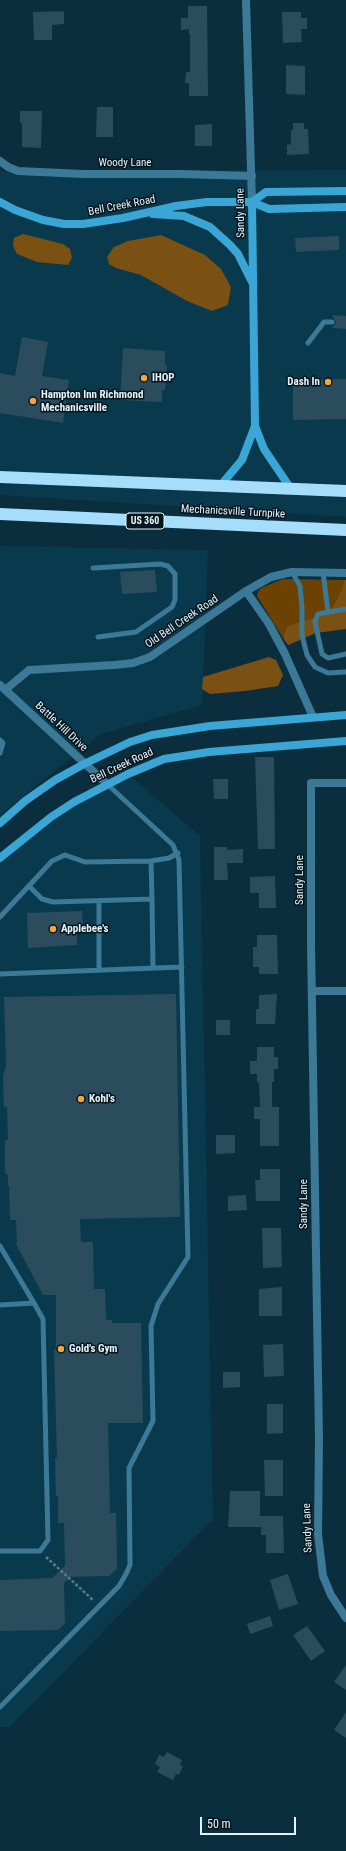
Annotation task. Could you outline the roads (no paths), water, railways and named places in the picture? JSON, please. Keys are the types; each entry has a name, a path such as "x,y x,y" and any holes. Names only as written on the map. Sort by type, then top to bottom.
{"highway":[{"path":"0,470 140,483"},
{"path":"0,477 346,491"},
{"name":"Mechanicsville Turnpike","path":"0,515 346,530"}],"street":[{"name":"Sandy Lane","path":"246,0 252,176 255,426 264,450 291,489"},
{"name":"Woody Lane","path":"0,161 8,167 18,171 82,174 252,176"},
{"path":"252,202 266,192 346,191"},
{"name":"Bell Creek Road","path":"0,202 31,217 64,224 83,224 176,206 207,202 252,202 269,209 346,207"},
{"path":"144,213 184,216 210,227 230,244 238,254 253,285"},
{"name":"Sandy Lane","path":"220,486 242,460 255,426"},
{"name":"Old Bell Creek Road","path":"3,687 30,670 133,663 150,657 246,591 271,577 292,572 346,573"},
{"path":"246,591 269,624 285,654 313,718"},
{"name":"Battle Hill Drive","path":"3,687 107,784"},
{"name":"Bell Creek Road","path":"0,823 55,780 130,742 152,735 210,726 346,715"},
{"name":"Bell Creek Road","path":"0,858 51,817 107,784 145,766 183,755 346,741"},
{"name":"Sandy Lane","path":"346,783 311,783 312,990 319,1437 318,1534 323,1576 331,1595 346,1618"},
{"path":"312,990 346,991"}],"lane":[{"path":"308,343 324,322 332,322"},
{"path":"93,568 160,564 168,566 175,574 176,600 172,607 136,632 98,637"},
{"path":"292,572 300,586 302,635 307,655 315,667 328,673 346,672"},
{"path":"323,572 328,612"},
{"path":"346,610 318,614 315,622 322,654 328,658 346,654"},
{"path":"0,740 3,743 0,753"},
{"path":"0,1707 119,1586 130,1565 129,1468 152,1421 151,1326 158,1304 188,1257 178,853 173,845 107,784"},
{"path":"0,917 52,861 65,855 85,862 151,861 169,858 178,853"},
{"path":"151,861 153,968"},
{"path":"29,886 42,899 53,902 152,899"},
{"path":"99,901 99,970"},
{"path":"0,974 182,967"},
{"path":"0,1246 43,1319 48,1540 40,1551 0,1551"},
{"path":"0,1305 34,1303"}],"place":[{"name":"IHOP","path":"144,378"},
{"name":"Dash In","path":"328,382"},
{"name":"Hampton Inn Richmond Mechanicsville","path":"33,401"},
{"name":"Applebee's","path":"53,929"},
{"name":"Kohl's","path":"81,1099"},
{"name":"Gold's Gym","path":"61,1349"}]}
